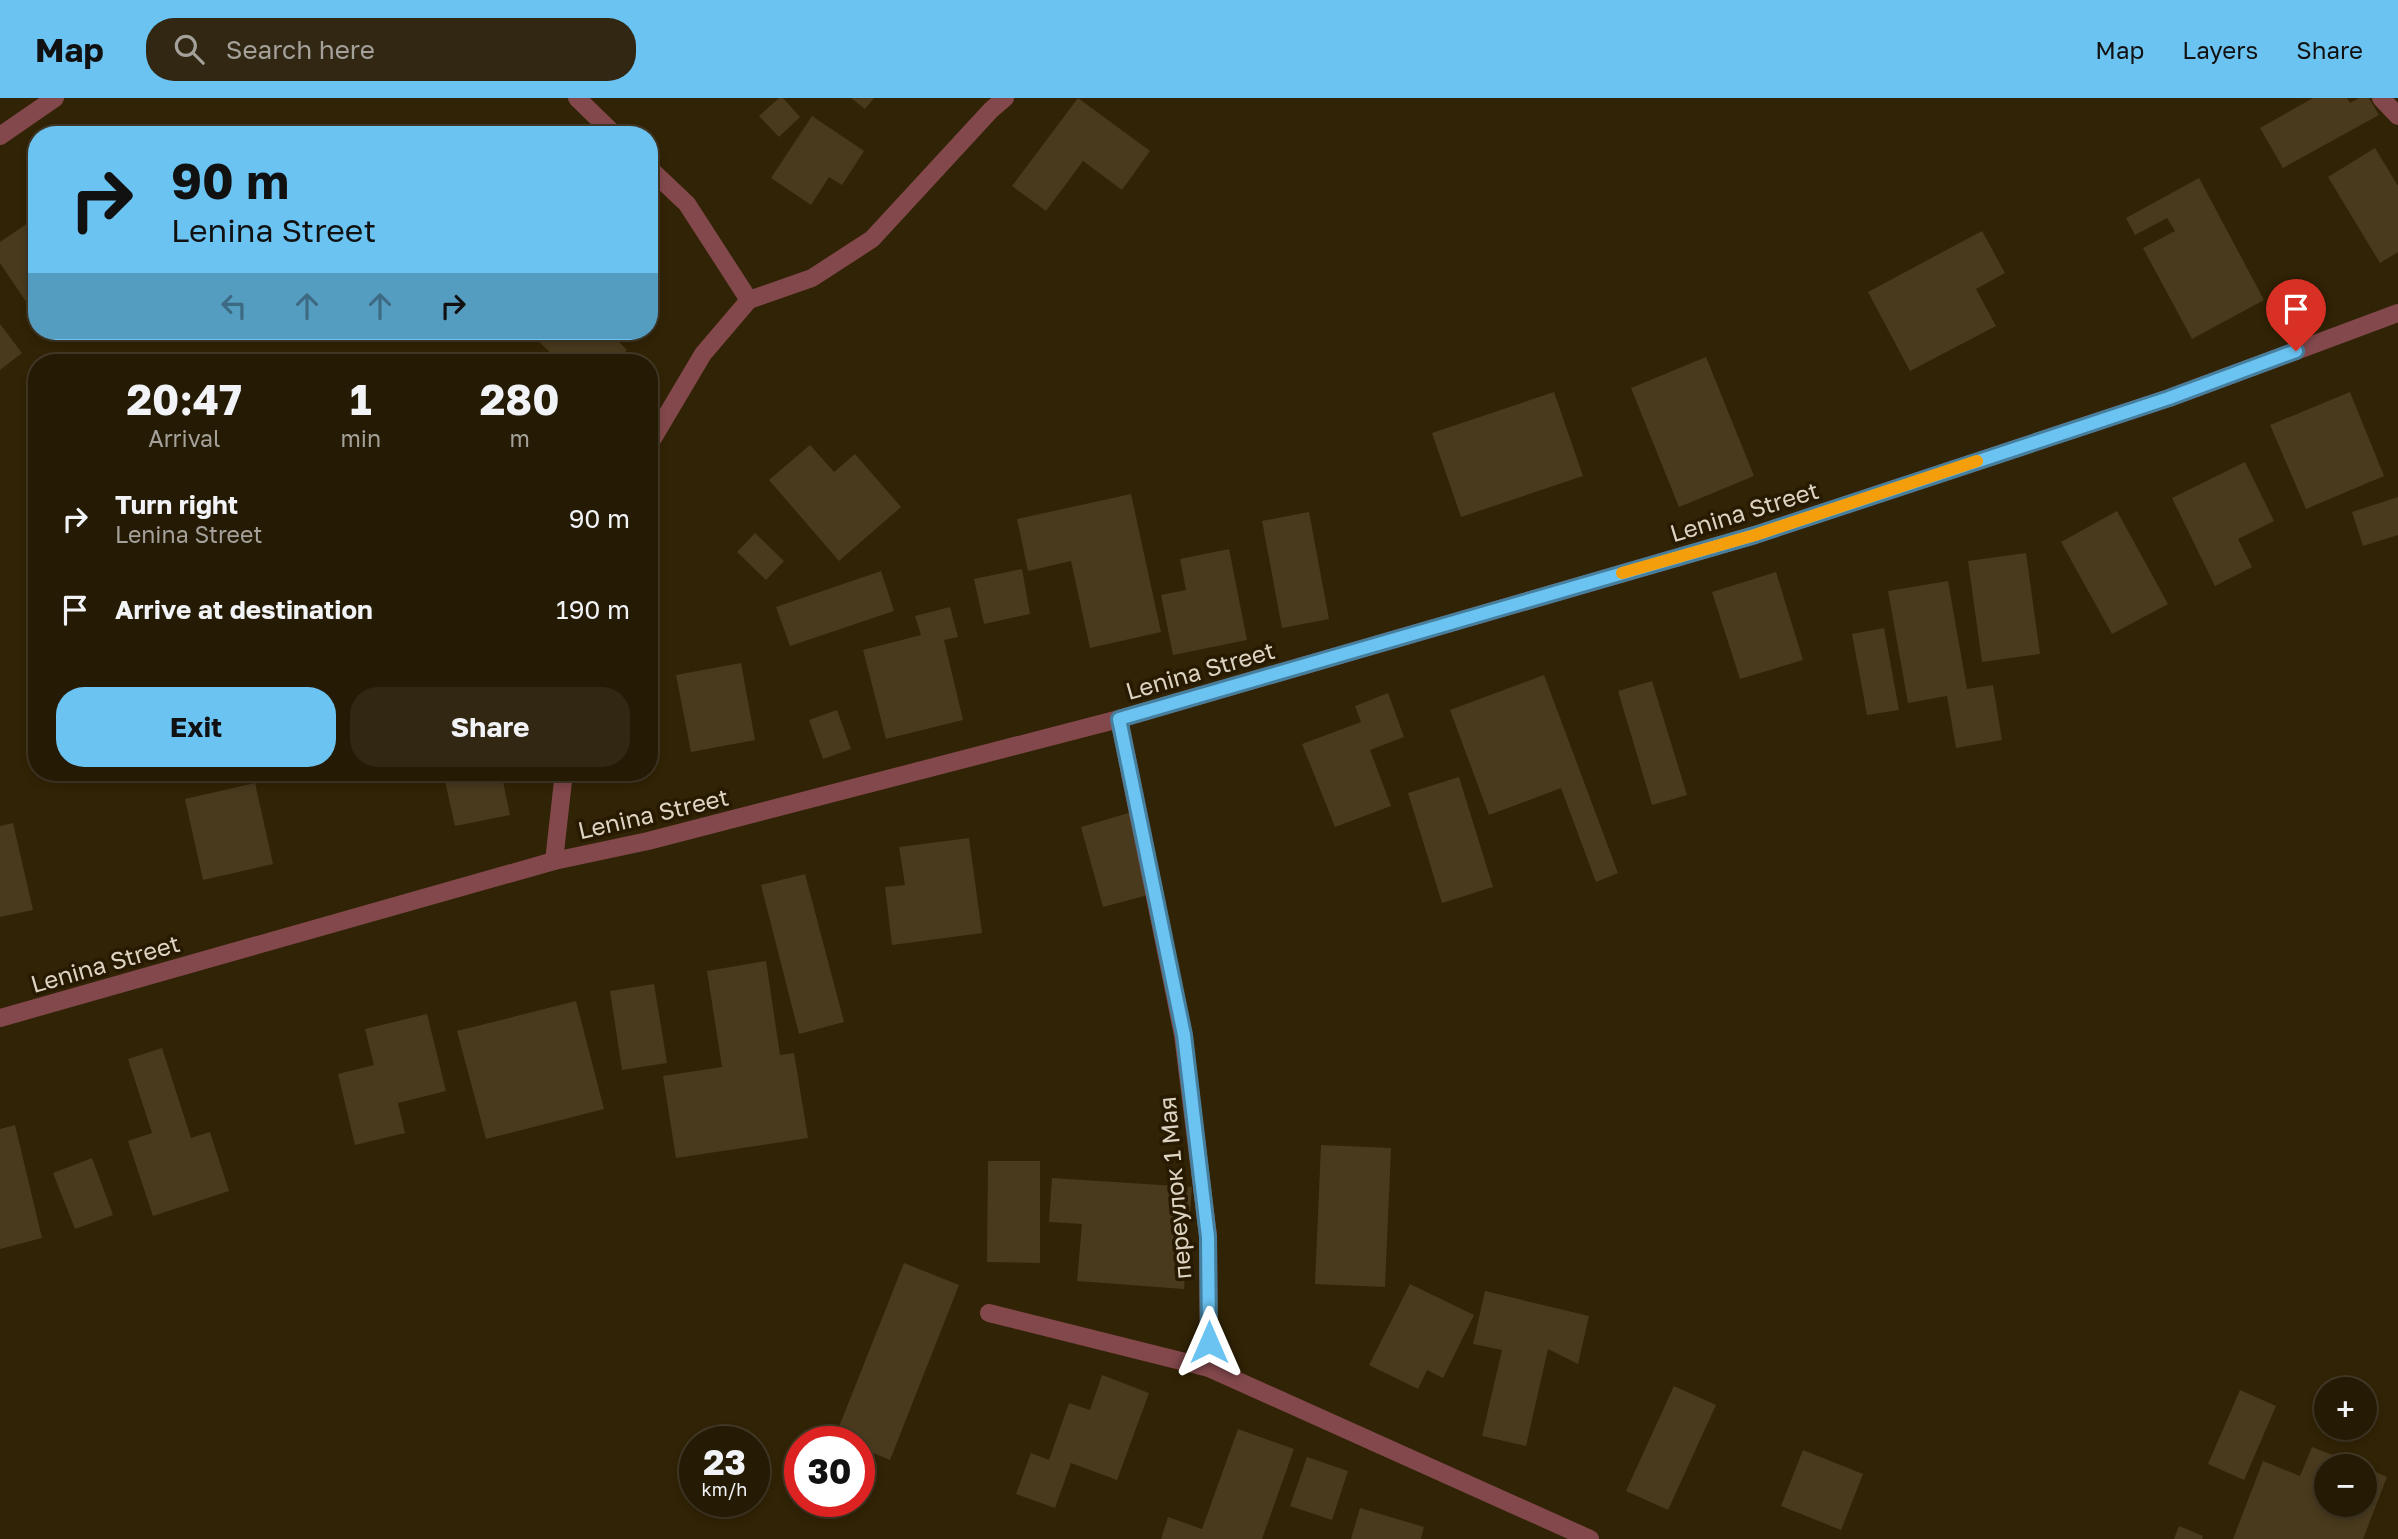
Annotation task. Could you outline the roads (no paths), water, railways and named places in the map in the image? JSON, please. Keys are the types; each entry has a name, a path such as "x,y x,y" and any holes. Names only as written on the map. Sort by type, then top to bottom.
{"street":[{"path":"0,136 55,98"},
{"path":"577,98 606,126"},
{"path":"658,430 702,354 749,300 812,278 872,239 1005,98"},
{"path":"2381,98 2398,116"},
{"path":"658,177 687,204 749,300"},
{"name":"Lenina Street","path":"0,1018 554,861 648,841 1119,719 1755,535 2169,398 2398,313"},
{"name":"переулок 1 Мая","path":"1119,719 1184,1035 1208,1237 1209,1368"},
{"path":"554,861 563,781"},
{"path":"989,1313 1209,1368 1590,1539"}]}
